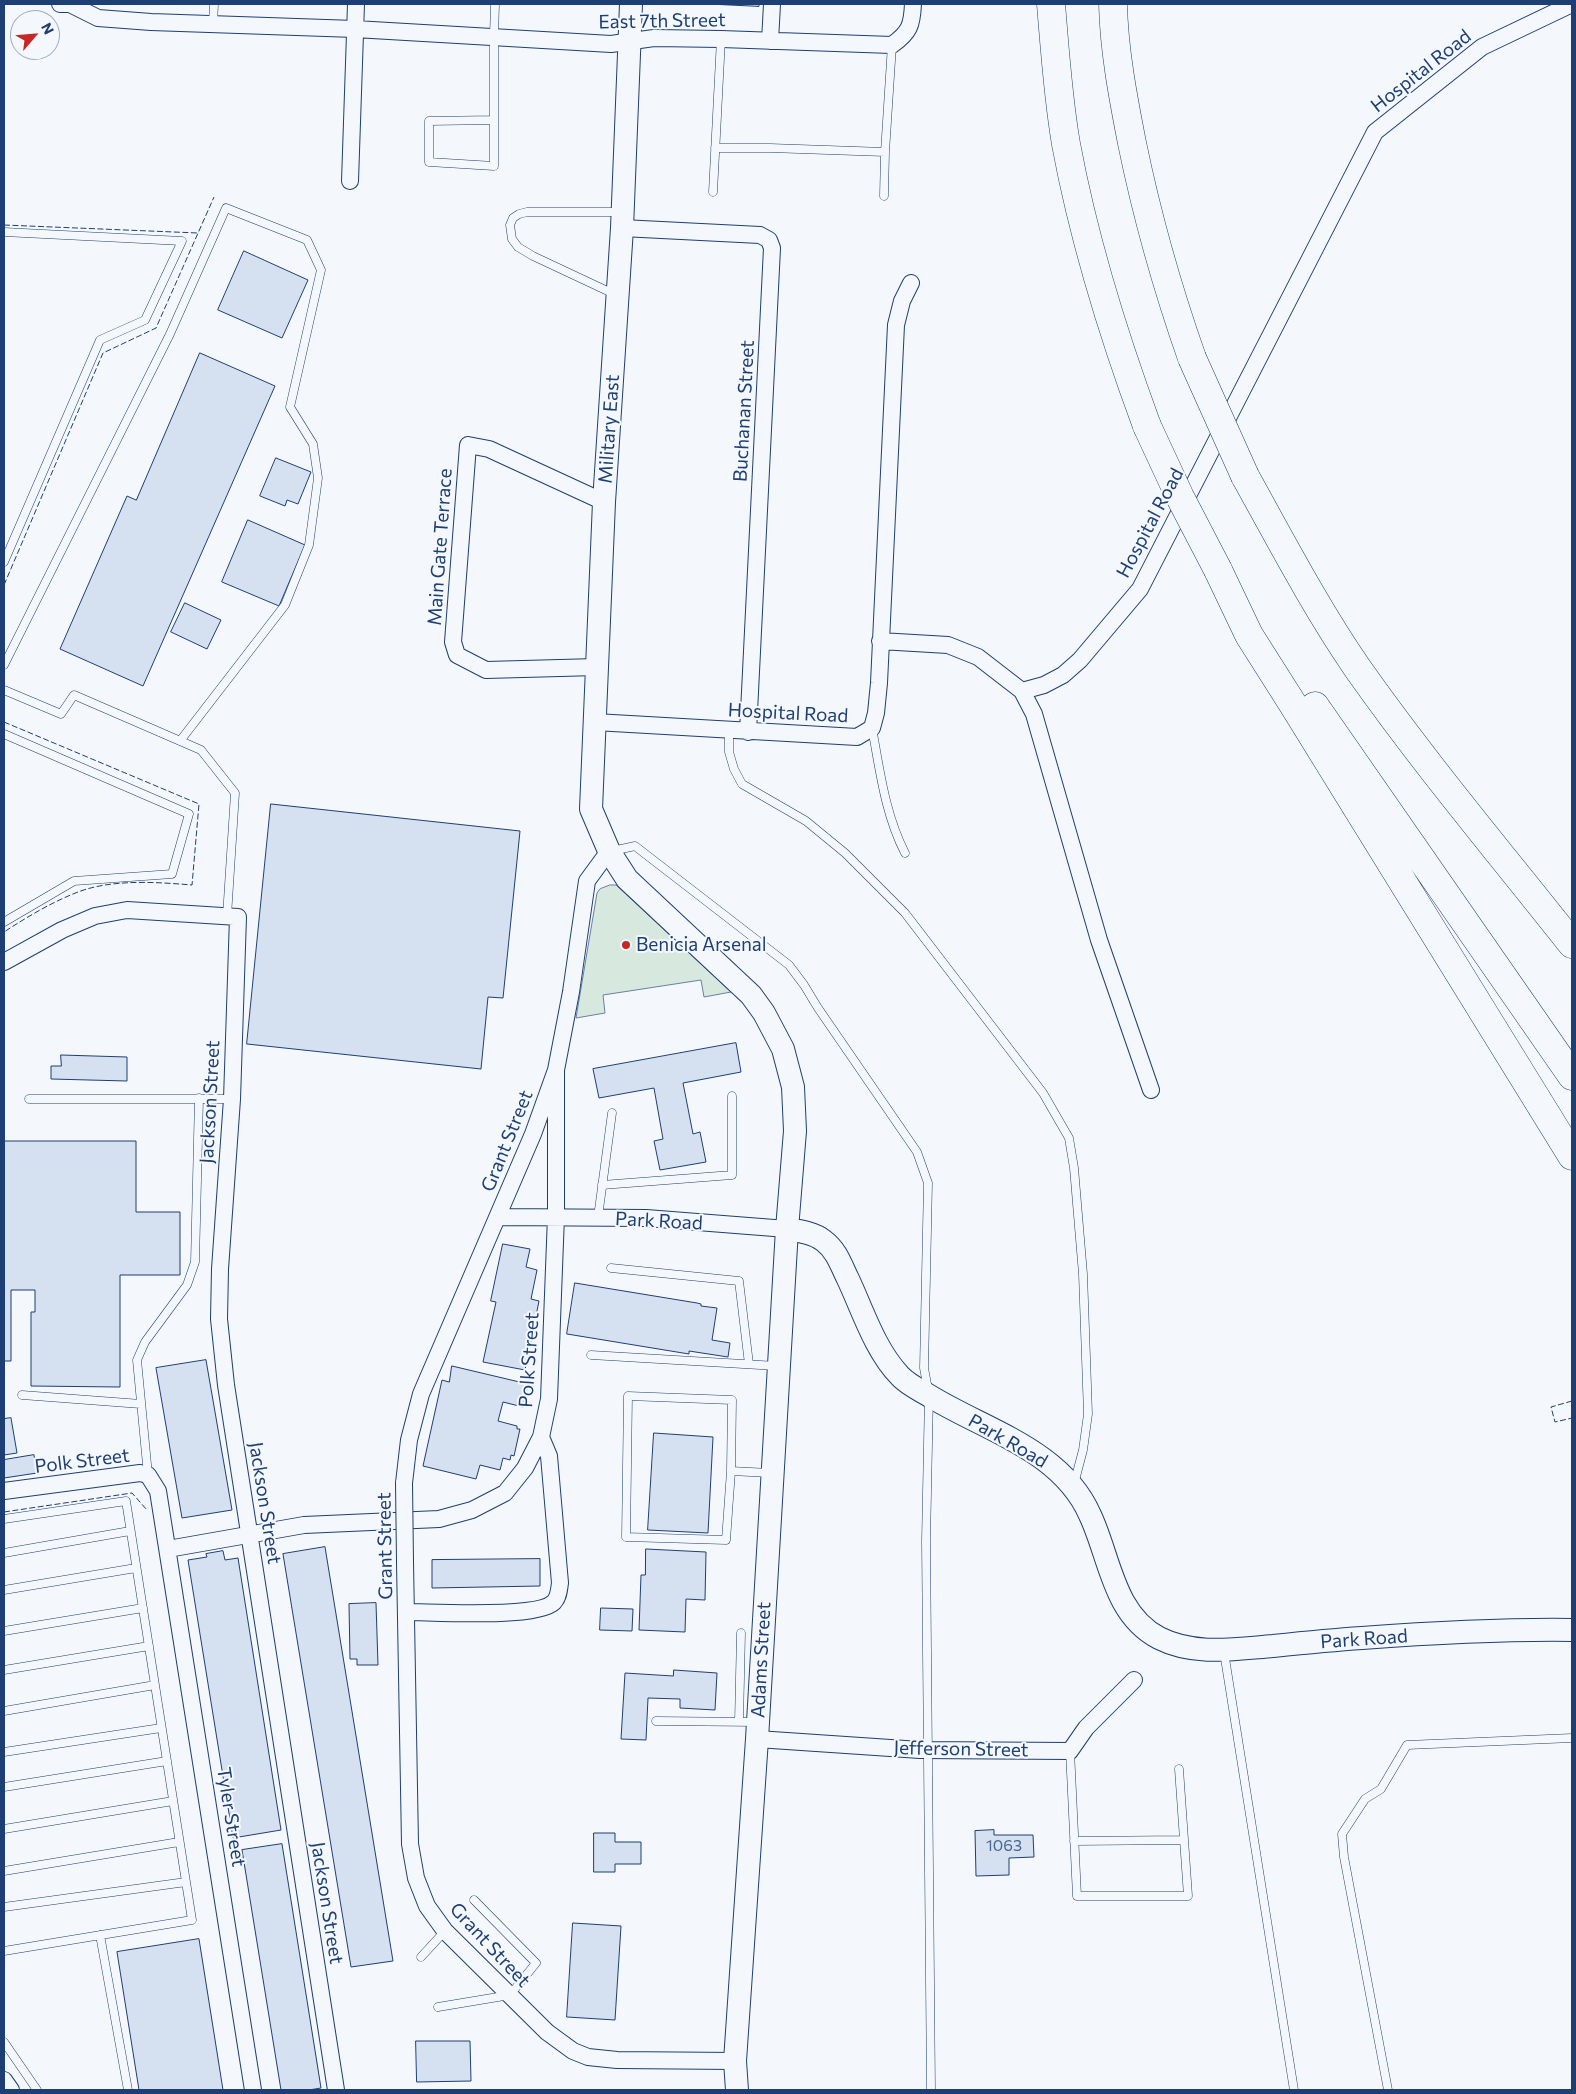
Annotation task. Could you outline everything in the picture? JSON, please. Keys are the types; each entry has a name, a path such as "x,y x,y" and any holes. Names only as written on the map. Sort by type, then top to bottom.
{"highway":[{"path":"1051,4 1056,73 1066,144 1090,251 1118,348 1147,426 1218,570 1248,636 1294,706 1572,1156"},
{"path":"1113,4 1123,100 1146,211 1169,294 1192,358 1245,476 1297,570 1358,668 1456,798 1572,944"},
{"path":"1218,570 1260,626 1572,1076"}],"street":[{"path":"60,4 70,4"},
{"name":"East 7th Street","path":"70,4 98,18 151,22 355,29 610,44 629,43 654,38 892,45"},
{"path":"350,181 356,4"},
{"name":"Military East","path":"609,852 591,810 604,502 623,220 631,4"},
{"path":"770,41 772,4"},
{"path":"892,45 904,36 912,23 913,4"},
{"name":"Hospital Road","path":"1022,691 1044,685 1063,675 1074,665 1140,589 1375,132 1482,48 1572,4"},
{"name":"Buchanan Street","path":"623,220 760,235 769,240 772,248 748,732"},
{"path":"911,283 902,301 896,325 880,641 948,645 963,650 984,661 1022,691 1034,714 1100,940 1151,1090"},
{"name":"Main Gate Terrace","path":"596,675 486,670 457,655 453,642 468,445 488,449 604,502"},
{"name":"Hospital Road","path":"595,722 857,737 872,728 876,713 880,641"},
{"path":"609,852 626,879 751,995 764,1013 783,1049 793,1087 795,1131 787,1230"},
{"name":"Grant Street","path":"609,852 587,881 572,992 556,1070 533,1134 422,1394 409,1440 404,1483 410,1844 416,1878 427,1906 445,1931 547,2032 573,2052 588,2057 617,2060 735,2061"},
{"path":"4,962 62,930 96,916 127,910 233,917"},
{"name":"Jackson Street","path":"233,917 232,1099 220,1269 219,1320 226,1385 336,2090"},
{"name":"Polk Street","path":"4,1491 140,1473 148,1475 158,1491 168,1549 304,1525 439,1519 472,1510 505,1492 525,1468 541,1437 549,1399 556,1216 556,1070"},
{"name":"Park Road","path":"498,1216 646,1218 804,1232 823,1240 835,1252 878,1344 888,1362 902,1378 954,1410 1013,1440 1048,1462 1073,1487 1090,1512 1120,1598 1135,1619 1159,1638 1187,1648 1224,1650 1360,1638 1496,1630 1572,1630"},
{"name":"Adams Street","path":"737,2090 735,2061 751,1727 772,1473 787,1230"},
{"path":"406,1612 516,1612 535,1610 554,1602 558,1596 559,1574 549,1456 541,1437"},
{"name":"Tyler Street","path":"168,1549 252,2090"},
{"path":"1070,1751 1086,1728 1134,1680"},
{"name":"Jefferson Street","path":"751,1727 928,1750 1070,1751"},
{"path":"4,2080 11,2090"}],"lane":[{"path":"213,24 214,4"},
{"path":"494,120 429,121 430,162 494,166 495,4"},
{"path":"713,192 721,39"},
{"path":"884,196 892,45"},
{"path":"715,148 885,152"},
{"path":"4,665 170,334 226,208 307,240 321,270 290,407 313,444 318,478 309,545 285,605 180,741"},
{"path":"618,296 518,247 512,239 510,225 513,218 527,212 623,220"},
{"path":"4,232 182,241 145,320 100,340 4,562"},
{"path":"4,690 61,714 74,695 201,750 235,793 233,917"},
{"path":"872,728 884,796 895,834 905,853"},
{"path":"729,731 729,752 734,770 742,784 806,821 845,852 904,913 1043,1093 1069,1138 1074,1168 1083,1274 1088,1414 1083,1450 1073,1487"},
{"path":"4,734 190,814 172,874 74,881 4,922"},
{"path":"609,852 635,846 789,965 917,1152 928,1183 924,1368 929,1395 926,1541 931,2090"},
{"path":"602,1185 732,1175 732,1096"},
{"path":"148,1475 137,1360 145,1342 187,1285 195,1262 199,1098"},
{"path":"29,1099 232,1099"},
{"path":"598,1217 612,1112"},
{"path":"611,1268 739,1281 749,1364"},
{"path":"590,1355 779,1366"},
{"path":"22,1395 141,1404"},
{"path":"628,1396 732,1400 731,1471 726,1540 626,1537 628,1396"},
{"path":"731,1471 772,1473"},
{"path":"4,1519 126,1501 192,1920 4,1951"},
{"path":"4,1553 130,1531"},
{"path":"4,1590 136,1568"},
{"path":"4,1631 143,1608"},
{"path":"656,1721 751,1727 741,1633"},
{"path":"4,1670 149,1646"},
{"path":"1224,1650 1294,2090"},
{"path":"4,1711 155,1685"},
{"path":"4,1752 162,1728"},
{"path":"1388,2090 1346,1867 1342,1834 1365,1799 1380,1790 1407,1745 1572,1738"},
{"path":"1070,1751 1076,1896 1188,1896 1179,1769"},
{"path":"4,1787 167,1761"},
{"path":"4,1829 173,1801"},
{"path":"1074,1841 1184,1840"},
{"path":"4,1871 180,1842"},
{"path":"4,1907 186,1882"},
{"path":"438,2007 510,1996 536,1964 474,1900"},
{"path":"421,1957 445,1931"},
{"path":"100,1935 128,2090"},
{"path":"4,2042 37,2090"}],"shaded area":[{"path":"616,885 731,992 704,997 701,980 603,995 605,1013 576,1018 597,893 600,889"}],"building":[{"path":"709,4 759,4 759,6"},
{"path":"244,251 308,280 282,338 218,310"},
{"path":"200,353 275,386 143,686 60,649 127,496 136,500"},
{"path":"276,458 311,472 298,504 287,500 285,506 260,496"},
{"path":"248,520 305,545 279,606 222,582"},
{"path":"185,603 221,620 207,649 171,632"},
{"path":"271,804 520,831 503,998 488,997 481,1069 247,1044"},
{"path":"736,1043 741,1072 683,1083 693,1134 700,1132 706,1162 660,1170 654,1141 663,1139 654,1088 599,1098 593,1069"},
{"path":"61,1055 127,1057 127,1081 51,1079 51,1066 61,1066"},
{"path":"4,1141 136,1141 136,1212 180,1212 180,1275 120,1275 120,1387 31,1386 31,1312 35,1312 35,1290 11,1290 11,1361 4,1361"},
{"path":"503,1244 530,1249 526,1267 537,1270 531,1299 539,1301 525,1370 483,1362 496,1302 491,1301"},
{"path":"575,1283 717,1308 712,1340 730,1343 728,1357 689,1351 689,1354 567,1334"},
{"path":"206,1360 232,1510 182,1518 156,1368"},
{"path":"452,1366 528,1384 523,1407 503,1402 498,1421 517,1426 517,1429 520,1429 514,1456 511,1455 510,1460 503,1458 500,1470 480,1465 476,1479 423,1466 442,1380 449,1382"},
{"path":"11,1418 17,1453 4,1455 4,1419"},
{"path":"654,1433 713,1437 708,1533 648,1530"},
{"path":"34,1455 37,1473 4,1478 4,1460"},
{"path":"325,1547 393,1961 351,1967 283,1554"},
{"path":"646,1549 706,1552 705,1600 686,1599 685,1632 639,1630 641,1575 645,1575"},
{"path":"223,1551 225,1560 238,1558 281,1830 233,1838 188,1560 207,1557 206,1554"},
{"path":"540,1559 540,1586 432,1588 432,1560"},
{"path":"376,1603 378,1665 357,1665 357,1659 350,1659 349,1604"},
{"path":"601,1608 633,1609 632,1631 600,1630"},
{"path":"674,1670 717,1673 715,1710 680,1708 680,1699 648,1698 646,1740 621,1739 625,1673 673,1676"},
{"path":"994,1830 994,1835 1033,1835 1034,1857 1009,1858 1009,1875 976,1876 975,1831"},
{"path":"594,1833 615,1833 615,1842 641,1842 641,1864 615,1864 615,1872 594,1872"},
{"path":"282,1844 321,2088 309,2090 281,2090 242,1850"},
{"path":"573,1923 621,1926 615,2020 567,2017"},
{"path":"199,1939 223,2090 139,2090 117,1952"},
{"path":"416,2041 470,2041 471,2081 417,2082"}],"fence":[{"path":"4,585 103,353 156,328 214,197"},
{"path":"4,225 198,233"},
{"path":"4,722 199,804 192,885 120,883 91,888 49,905 4,932"},
{"path":"1572,1401 1551,1407 1555,1422 1572,1418"},
{"path":"4,1512 132,1493 147,1510"}],"place":[{"name":"Benicia Arsenal","path":"626,945"}]}
